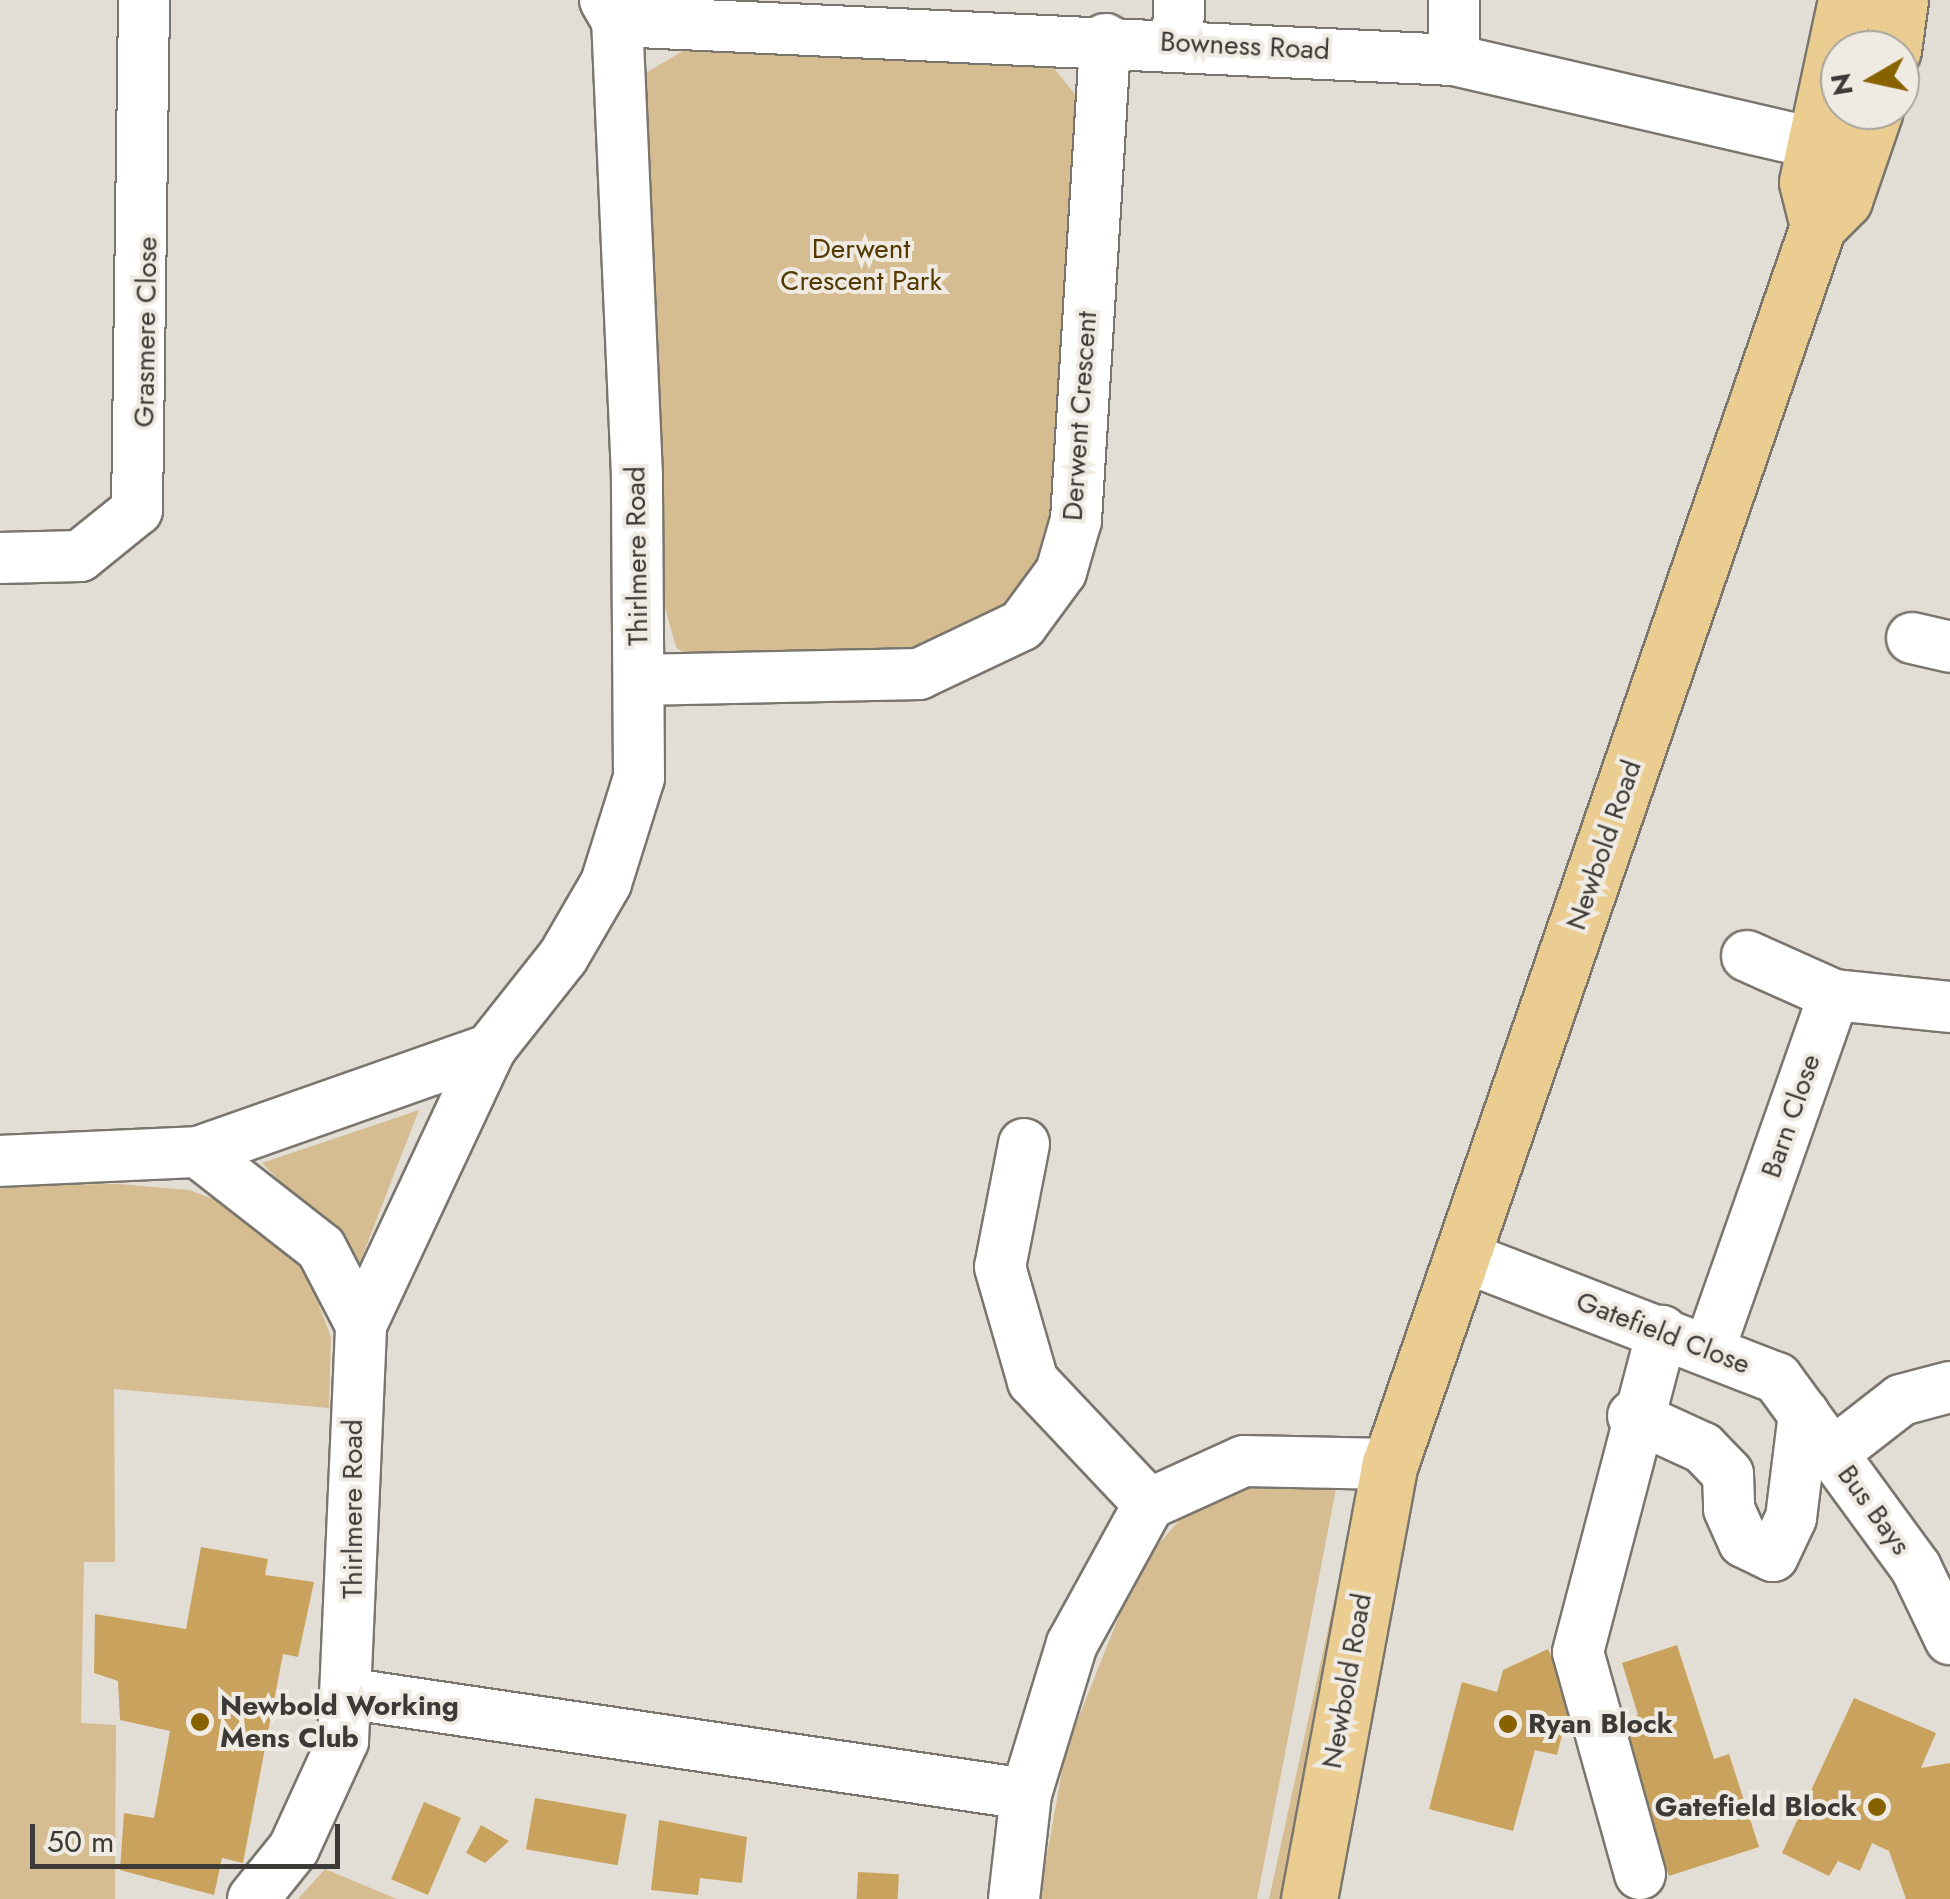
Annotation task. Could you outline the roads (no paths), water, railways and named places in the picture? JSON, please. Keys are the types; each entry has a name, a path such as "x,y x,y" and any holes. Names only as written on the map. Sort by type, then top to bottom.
{"main road":[{"name":"Newbold Road","path":"1309,1899 1390,1464 1818,226 1844,200 1852,136 1846,0"},
{"path":"1896,30 1900,0"}],"street":[{"name":"Grasmere Close","path":"0,558 80,556 137,510 144,0"},
{"path":"1454,0 1454,60"},
{"name":"Bowness Road","path":"616,7 1104,40 1179,20 1454,60 1852,136"},
{"name":"Thirlmere Road","path":"253,1899 294,1848 343,1741 351,1694 352,1380 361,1325 490,1049 564,957 606,882 639,778 616,7"},
{"name":"Derwent Crescent","path":"639,680 919,674 1022,625 1061,572 1076,520 1104,40"},
{"path":"1748,956 1834,995 1950,1007"},
{"name":"Barn Close","path":"1710,1347 1834,995"},
{"path":"0,1161 198,1152 490,1049"},
{"path":"1024,1144 1000,1267 1033,1381 1149,1504"},
{"path":"198,1152 321,1248 361,1325"},
{"name":"Gatefield Close","path":"1462,1256 1710,1347 1777,1378 1818,1434"},
{"path":"1640,1874 1578,1652 1633,1416 1662,1331"},
{"path":"1633,1416 1703,1448 1728,1474 1728,1509 1744,1542 1773,1556 1791,1518 1818,1434 1901,1400 1950,1387"},
{"name":"Bus Bays","path":"1818,1434 1933,1576 1950,1639"},
{"path":"1014,1899 1026,1794 1072,1644 1149,1504 1244,1462 1390,1464"},
{"path":"351,1694 695,1748 1026,1794"}],"place":[{"name":"Newbold Working Mens Club","path":"200,1722"},
{"name":"Ryan Block","path":"1508,1724"},
{"name":"Gatefield Block","path":"1877,1807"}],"park label":[{"name":"Derwent Crescent Park","path":"861,265"}]}
